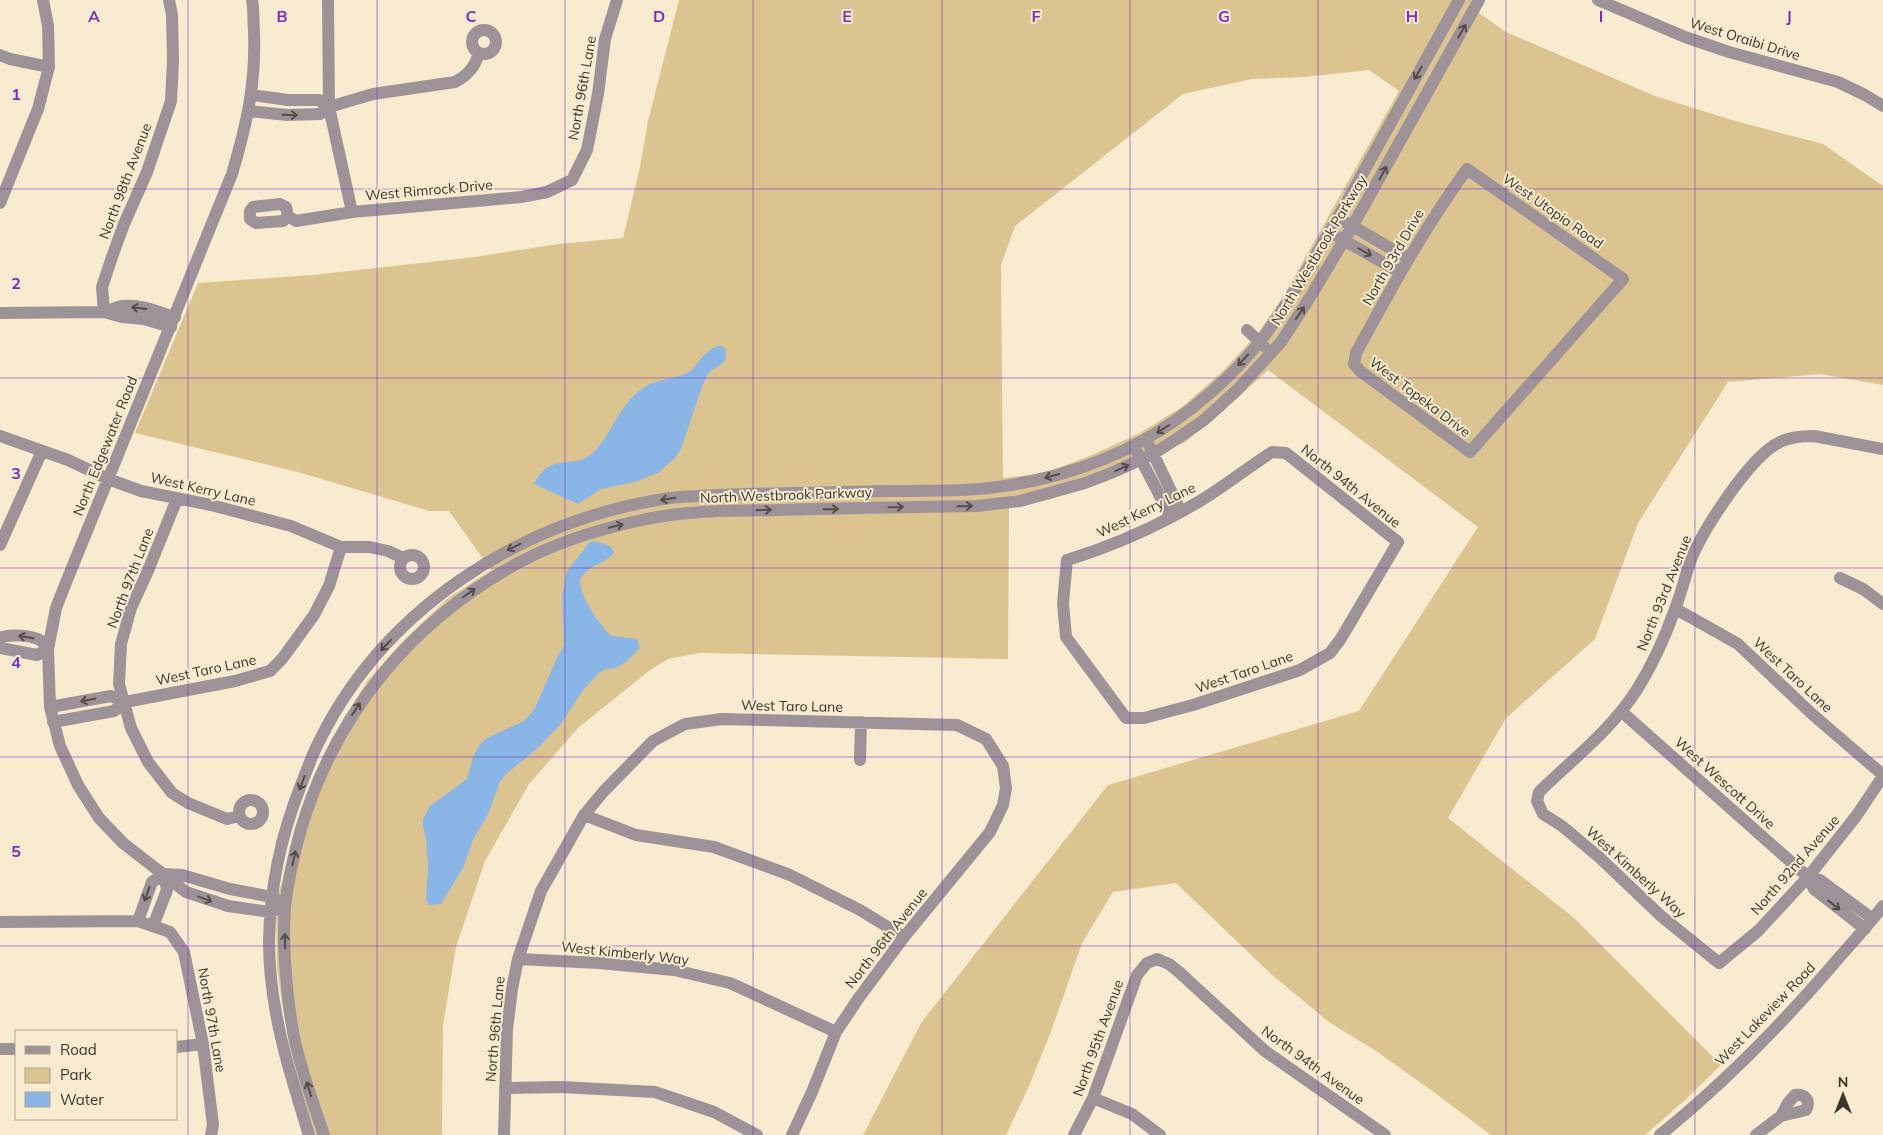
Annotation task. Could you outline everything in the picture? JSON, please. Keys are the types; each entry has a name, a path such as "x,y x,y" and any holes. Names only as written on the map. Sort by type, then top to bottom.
{"street":[{"path":"1,200 38,109 49,67 48,26 43,0"},
{"name":"North 98th Avenue","path":"104,312 102,287 124,224 147,172 171,101 173,61 170,0"},
{"name":"North Edgewater Road","path":"252,0 255,58 250,111 232,174 56,608 48,649 50,707 60,746 78,785 100,818 123,843 186,892 228,906 270,912 285,906"},
{"path":"328,0 329,107 352,212"},
{"name":"North 96th Lane","path":"572,180 586,150 598,94 605,39 617,0"},
{"name":"North Westbrook Parkway","path":"309,1135 279,1036 271,973 270,912 281,843 315,750 348,692 372,659 404,625 462,578 512,547 590,516 676,497 965,490 1017,484 1080,467 1146,439 1194,407 1259,342 1295,290 1338,218 1459,0"},
{"name":"North Westbrook Parkway","path":"324,1135 294,1037 287,976 285,906 291,870 308,804 331,751 348,721 385,669 416,637 443,612 471,591 520,562 586,534 645,519 678,514 977,506 1020,501 1085,483 1153,454 1204,420 1237,390 1272,352 1310,299 1479,0"},
{"name":"West Oraibi Drive","path":"1598,0 1694,40 1838,82 1883,106"},
{"path":"250,111 303,115 320,114 329,107 372,94 455,82 465,77 476,64 479,53"},
{"path":"0,55 10,59 49,67"},
{"path":"252,95 288,100 319,100 329,107"},
{"name":"North 93rd Drive","path":"1354,364 1356,352 1407,258 1444,200 1467,169"},
{"name":"West Utopia Road","path":"1467,169 1623,279 1470,452"},
{"name":"West Rimrock Drive","path":"288,216 296,221 352,212 521,197 546,192 572,180"},
{"path":"1338,218 1407,258"},
{"path":"1329,232 1400,272"},
{"path":"0,313 104,312 122,306 146,308 173,322"},
{"path":"1247,330 1272,352"},
{"name":"West Topeka Drive","path":"1354,364 1360,371 1470,452"},
{"name":"West Kerry Lane","path":"0,436 95,471 142,491 211,505 292,526 341,547 369,547 388,551 403,558"},
{"name":"North 93rd Avenue","path":"1537,802 1539,792 1622,712 1657,653 1676,609 1691,561 1708,528 1754,462 1769,449 1792,438 1814,436 1883,449"},
{"path":"1146,439 1176,514"},
{"path":"1133,446 1176,514"},
{"path":"0,545 42,451"},
{"name":"West Kerry Lane","path":"1126,718 1066,637 1063,603 1067,560 1094,552 1176,514 1239,476 1272,452 1286,453"},
{"name":"North 94th Avenue","path":"1286,453 1398,542"},
{"path":"1017,484 1020,501"},
{"path":"916,507 917,490"},
{"path":"787,493 787,510"},
{"name":"North 97th Lane","path":"177,499 131,608 121,644 119,684 131,728 148,762 172,793 188,803 227,819 239,816"},
{"name":"West Taro Lane","path":"1126,718 1144,718 1193,705 1300,670 1330,653 1340,640 1398,542"},
{"name":"West Taro Lane","path":"53,722 114,712 124,702 235,681 270,670 282,659 314,615 328,586 341,547"},
{"path":"1840,578 1863,589 1883,604"},
{"name":"West Taro Lane","path":"1676,609 1738,644 1812,714 1883,775"},
{"path":"0,638 6,635 24,636 40,640 48,649 37,655 0,648"},
{"name":"West Taro Lane","path":"50,707 111,696 124,702"},
{"name":"West Wescott Drive","path":"1622,712 1808,877 1820,880 1869,924"},
{"name":"North 96th Lane","path":"504,1135 508,1019 512,989 518,959 541,891 584,815 604,791 653,742 685,724 722,719"},
{"name":"West Taro Lane","path":"722,719 958,725 986,739 1003,766"},
{"name":"West Taro Lane","path":"860,760 861,722"},
{"name":"North 96th Avenue","path":"792,1135 836,1032 904,937 990,832 1004,805 1006,788 1003,766"},
{"name":"North 92nd Avenue","path":"1719,963 1758,931 1808,877 1857,815 1883,775"},
{"name":"West Kimberly Way","path":"1537,802 1544,814 1562,826 1600,858 1661,916 1719,963"},
{"path":"584,815 636,835 714,847 790,875 860,910 904,937"},
{"path":"0,922 138,921 152,882 164,874 167,890 153,926"},
{"name":"North Edgewater Road","path":"164,874 182,875 230,890 272,897 285,906"},
{"name":"West Lakeview Road","path":"1660,1135 1729,1074 1798,1005 1883,906"},
{"name":"North 97th Lane","path":"138,921 170,932 184,952 203,1044 213,1126 211,1135"},
{"name":"West Kimberly Way","path":"518,959 599,962 674,970 730,983 836,1032"},
{"name":"North 94th Avenue","path":"1157,959 1169,964 1179,972 1265,1050 1385,1135"},
{"name":"North 95th Avenue","path":"1074,1135 1093,1098 1137,975 1147,962 1157,959"},
{"path":"178,1047 203,1044"},
{"path":"0,1049 15,1049"},
{"path":"505,1088 561,1087 655,1092 714,1112 758,1135"},
{"path":"1093,1098 1132,1114 1160,1135"},
{"path":"1756,1135 1781,1116"}],"green space":[{"path":"679,0 1472,0 1469,6 1506,32 1655,96 1732,120 1823,144 1883,186 1883,385 1820,374 1728,382 1638,523 1595,639 1506,718 1448,818 1574,918 1721,1065 1645,1135 1491,1135 1376,1051 1329,1022 1271,974 1176,883 1113,892 1082,943 1052,1029 1029,1086 1006,1135 863,1135 921,1023 1108,785 1359,711 1478,527 1268,370 1220,414 1185,442 1104,482 1048,500 1009,507 1008,659 699,653 668,659 650,670 578,728 529,784 485,861 456,947 443,1025 442,1135 315,1135 300,1088 283,1010 277,968 276,904 295,830 325,752 367,681 401,643 447,599 491,570 449,511 429,511 298,472 135,433 198,283 313,275 475,257 558,244 623,238 640,167 648,121","holes":["1369,70 1399,91 1283,297 1258,333 1222,372 1182,407 1138,434 1092,455 1045,473 1003,478 1001,265 1015,226 1183,94 1252,79 1305,77"]}],"water":[{"path":"717,346 722,346 726,350 725,360 707,376 681,449 675,458 658,473 635,482 601,489 578,504 534,484 546,468 589,456 600,446 627,403 640,390 650,384 678,377 688,372 708,352"},
{"path":"595,541 610,546 614,552 608,559 584,574 580,580 583,594 594,615 608,633 612,636 637,639 640,648 627,661 616,668 606,669 599,673 584,689 560,725 538,748 506,774 500,782 488,814 473,840 463,868 441,904 429,905 426,899 428,867 423,819 430,806 467,779 473,757 480,744 487,738 524,721 534,710 564,646 562,595 567,571 590,542"}]}
